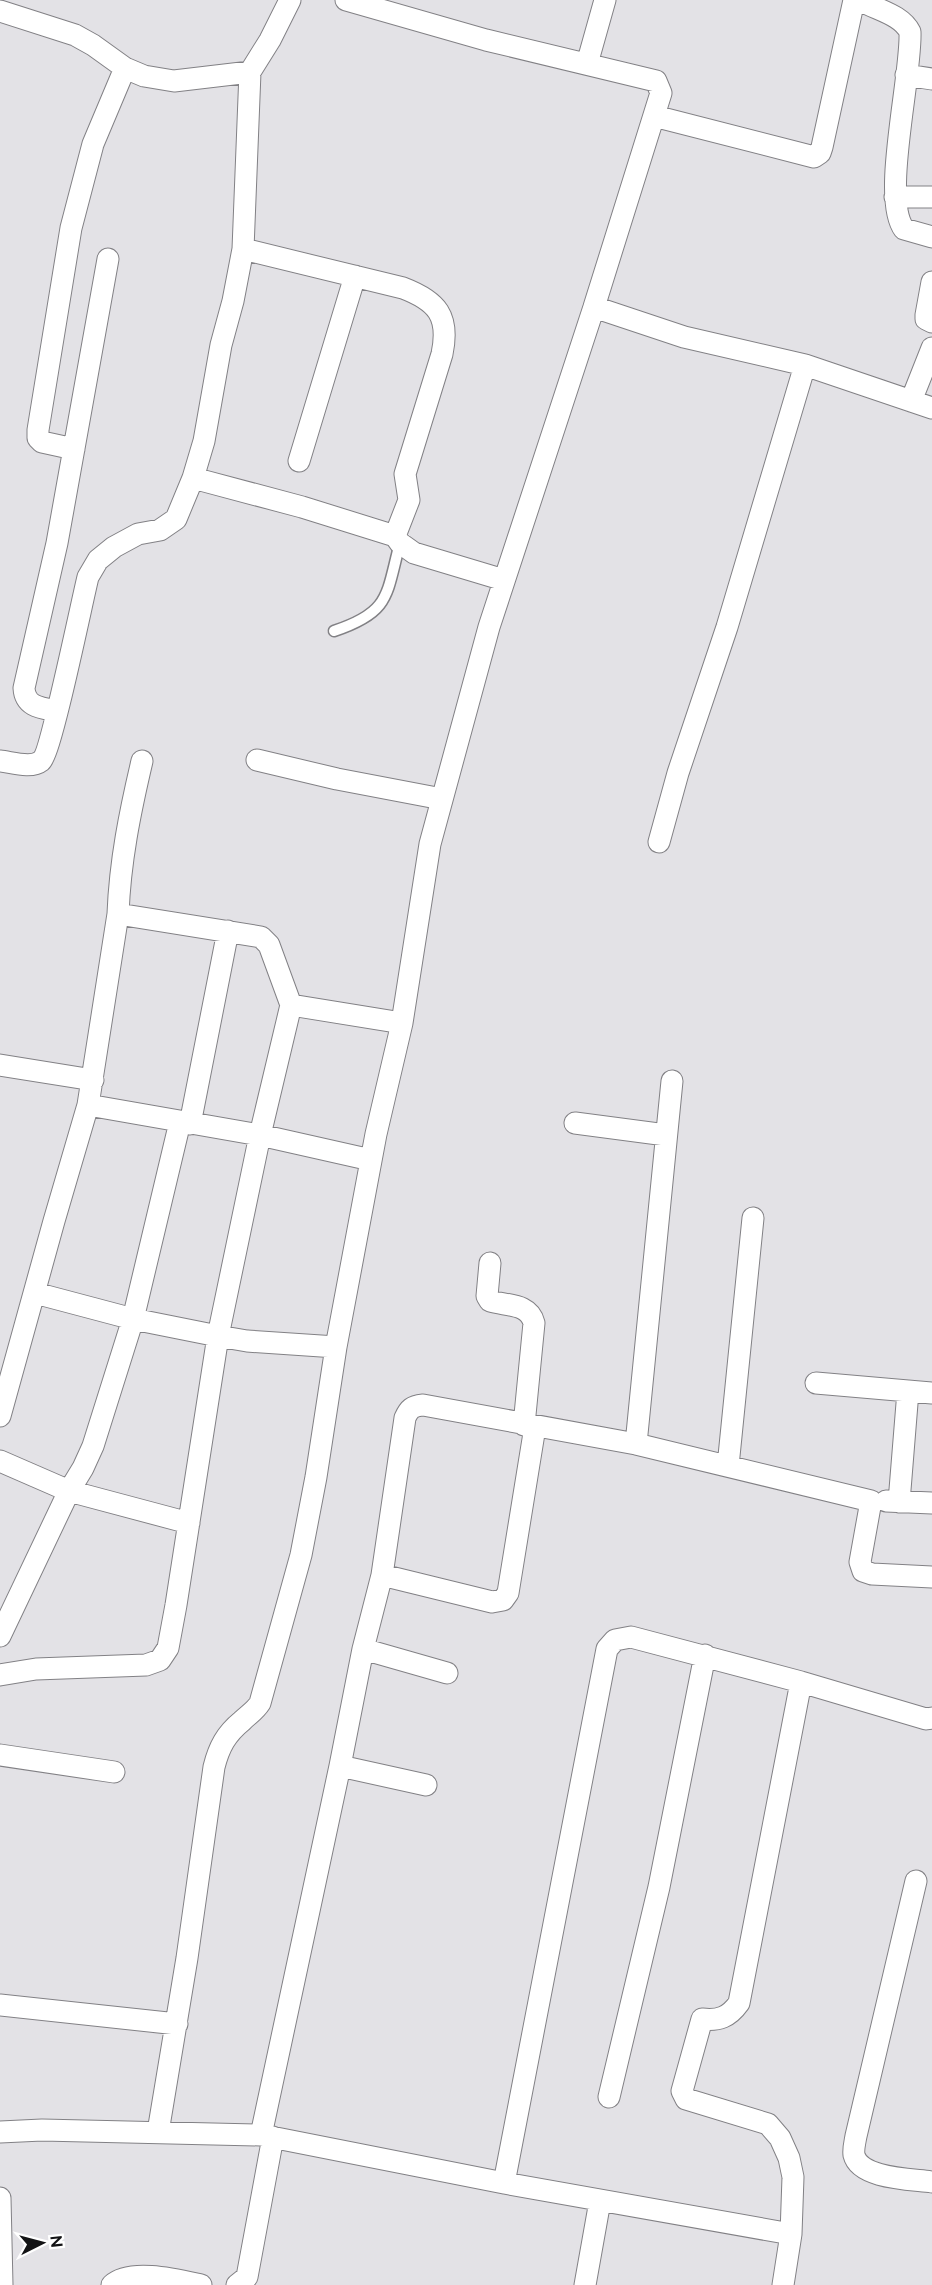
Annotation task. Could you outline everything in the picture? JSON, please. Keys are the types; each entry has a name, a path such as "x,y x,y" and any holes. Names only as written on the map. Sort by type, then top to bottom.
{"street":[{"path":"0,761 32,765 41,761 46,753 57,711 88,578 98,560 114,546 138,534 160,530 176,519 193,478 204,441 221,345 233,301 243,249 250,72 270,40 290,0"},
{"path":"158,2132 177,2024 218,1750 225,1737 254,1712 260,1703 301,1555 316,1478 336,1347 371,1160 402,1023 429,844 489,627 594,307 661,93 656,81 486,40 346,0"},
{"path":"587,64 605,0"},
{"path":"654,116 814,157 820,153 822,147 854,0"},
{"path":"860,0 906,24 910,32 899,139 895,197 897,217 904,229 932,237"},
{"path":"0,11 75,35 125,68 144,76 174,81 250,72"},
{"path":"74,449 42,442 38,438 38,430 71,228 93,144 125,68"},
{"path":"906,75 932,79"},
{"path":"895,197 932,197"},
{"path":"243,249 403,288 426,299 440,312 445,342 405,474 409,500 397,539"},
{"path":"57,711 34,706 27,700 24,688 57,543 108,259"},
{"path":"299,461 355,276"},
{"path":"932,282 926,315 926,319 932,322"},
{"path":"594,307 684,337 806,365 932,408"},
{"path":"911,401 932,348"},
{"path":"659,842 678,773 727,627 806,365"},
{"path":"193,478 302,507 397,539 414,553 504,579"},
{"path":"257,760 337,779 442,799"},
{"path":"0,1416 8,1357 35,1293 88,1105 118,914 126,831 142,761"},
{"path":"0,1675 36,1669 146,1665 160,1660 168,1648 218,1336 260,1135 291,1005 269,945 261,938 118,914"},
{"path":"0,1636 93,1446 133,1319 185,1123 228,931"},
{"path":"291,1005 402,1023"},
{"path":"0,1065 93,1080"},
{"path":"636,1444 672,1081"},
{"path":"88,1105 260,1135 371,1160"},
{"path":"575,1123 666,1135"},
{"path":"728,1466 753,1218"},
{"path":"382,1575 492,1602 503,1600 508,1593 530,1426 534,1323 532,1314 525,1308 490,1301 487,1296 490,1263"},
{"path":"35,1293 133,1319 218,1336 336,1347"},
{"path":"816,1383 932,1393"},
{"path":"899,1502 908,1391"},
{"path":"237,2285 247,2277 267,2136 363,1649 382,1575 408,1410 414,1406 423,1405 636,1444 871,1501 932,1503"},
{"path":"0,1461 69,1491 189,1523"},
{"path":"871,1501 860,1562 863,1571 872,1574 932,1577"},
{"path":"504,2183 608,1649 615,1640 632,1637 705,1655 926,1719 932,1718"},
{"path":"363,1649 447,1673"},
{"path":"609,2097 659,1887 705,1655"},
{"path":"783,2285 790,2234 793,2177 789,2158 780,2138 768,2124 686,2099 682,2091 702,2019 716,2020 731,2014 739,2003 801,1682"},
{"path":"0,1755 114,1772"},
{"path":"340,1766 426,1785"},
{"path":"916,1881 856,2136 854,2154 858,2163 867,2171 932,2182"},
{"path":"0,2005 177,2024"},
{"path":"0,2132 42,2130 267,2136 600,2201 790,2234"},
{"path":"0,2198 2,2285"},
{"path":"585,2285 600,2201"},
{"path":"112,2285 119,2279 128,2277 164,2278 202,2285"}],"lane":[{"path":"334,632 359,623 376,611 385,599 397,539"}]}
